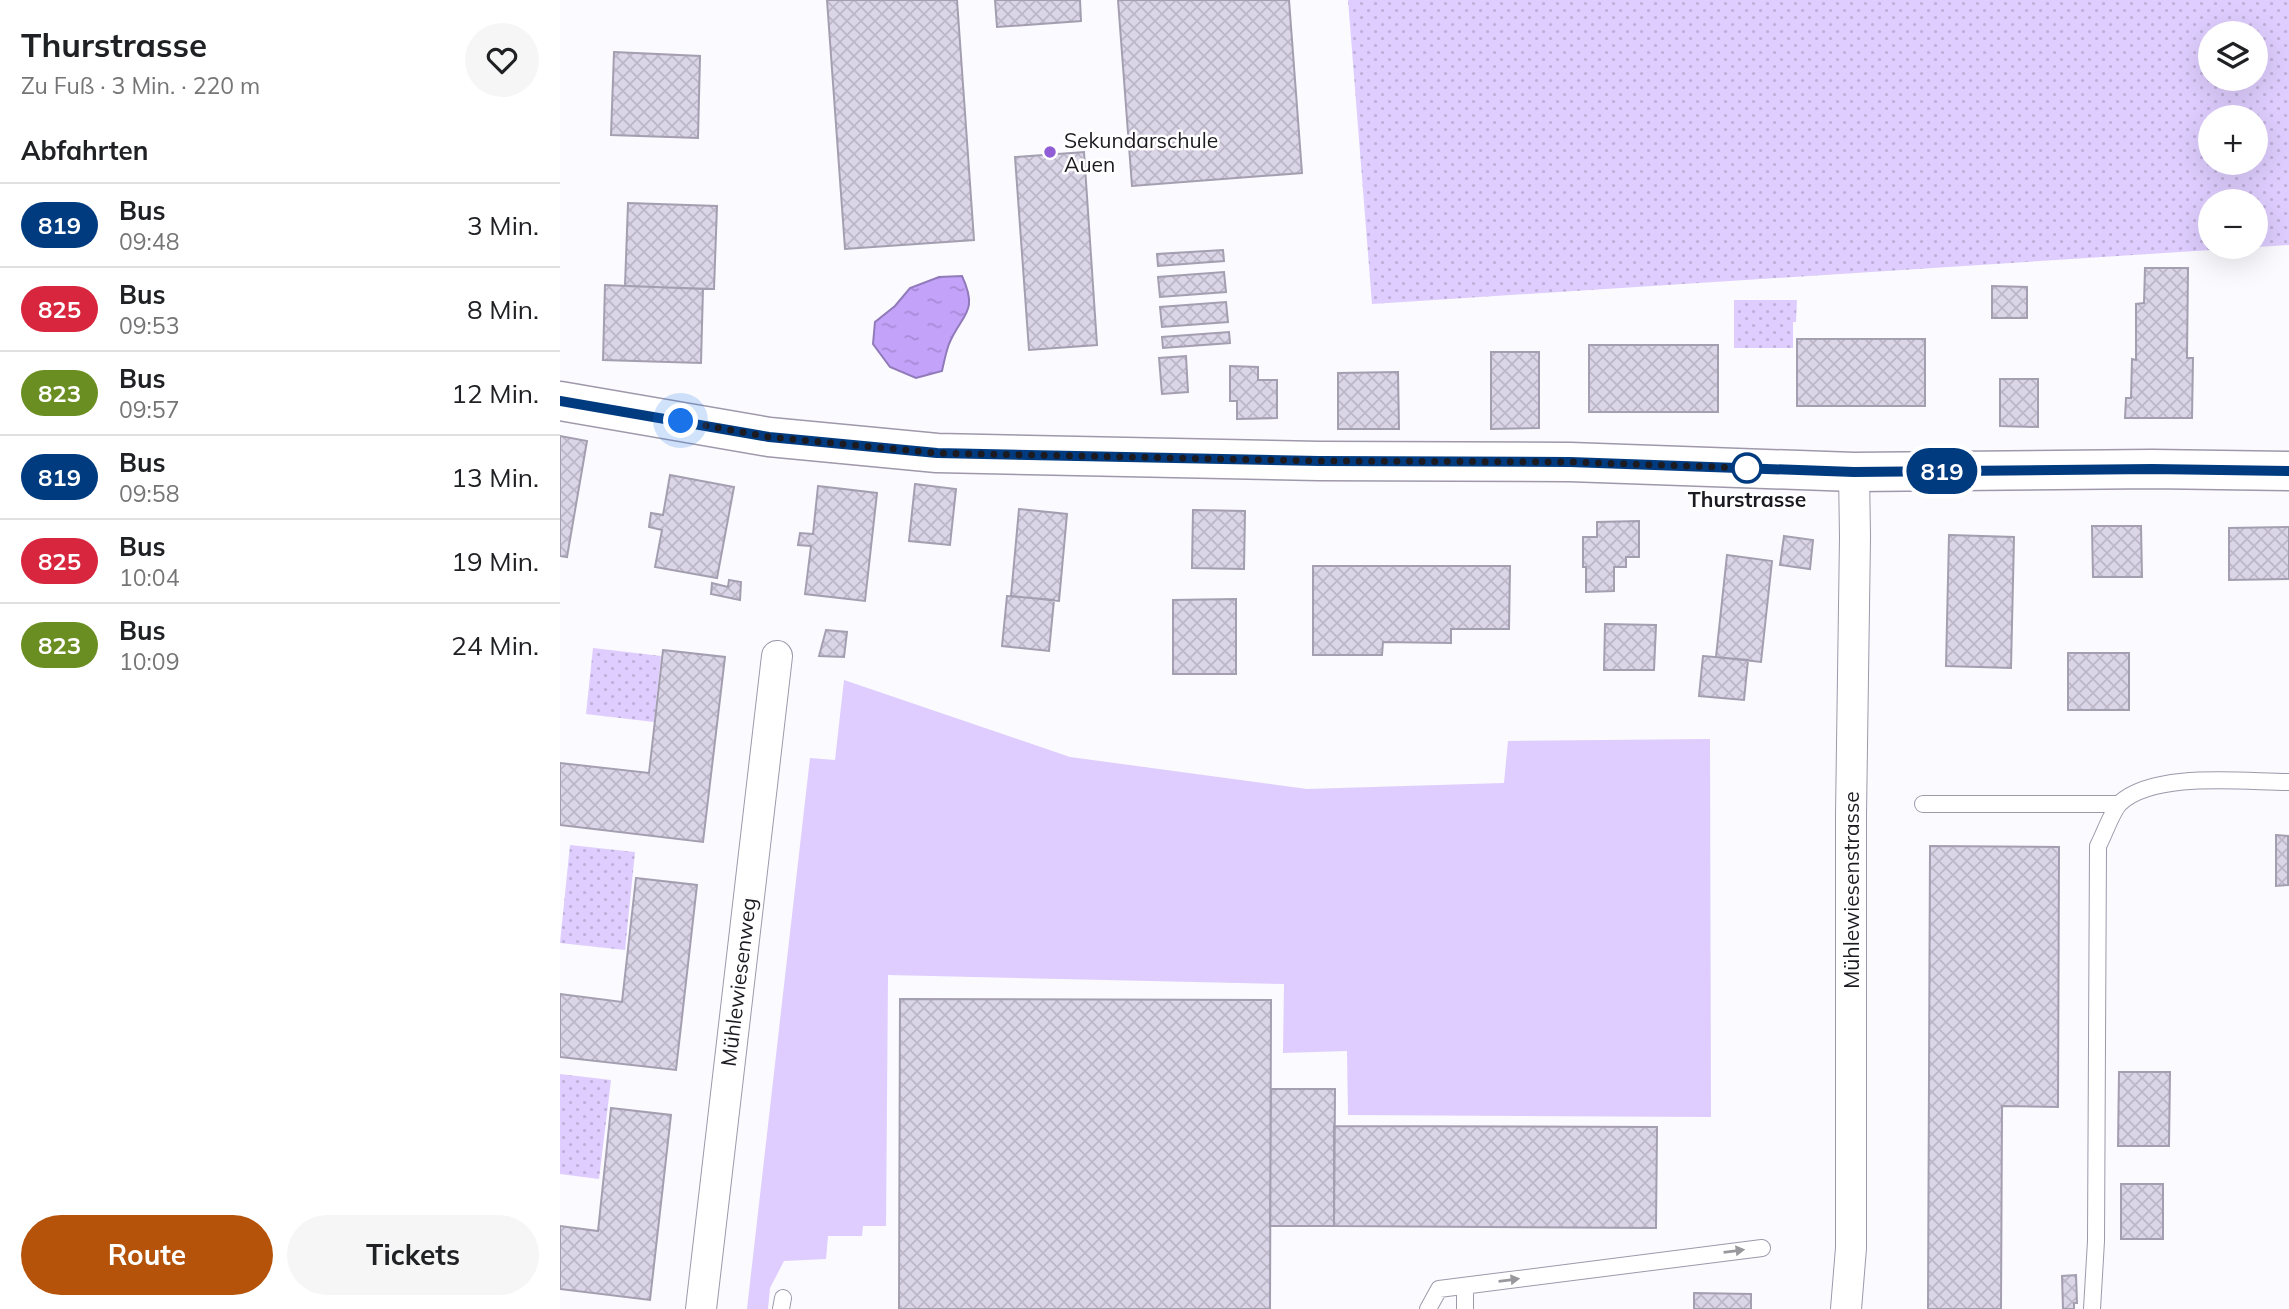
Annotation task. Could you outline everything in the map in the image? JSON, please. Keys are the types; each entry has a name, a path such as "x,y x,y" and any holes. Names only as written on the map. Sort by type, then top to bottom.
{"street":[{"path":"560,401 769,437 937,453 1319,461 1570,462 1854,472 2152,469 2289,471"},
{"name":"Mühlewiesenstrasse","path":"1846,1309 1851,1248 1854,472"},
{"name":"Mühlewiesenweg","path":"701,1309 777,656"}],"lane":[{"path":"2092,1309 2096,1227 2098,846 2119,804 2143,788 2171,782 2289,782"},
{"path":"1923,804 2119,804"},
{"path":"1428,1309 1439,1289 1762,1248"},
{"path":"1465,1286 1465,1309"}],"shaded area":[{"path":"1348,0 2289,0 2289,245 2268,246 2268,189 2198,189 2198,251 1372,304"},
{"path":"1734,300 1797,300 1796,322 1793,322 1793,348 1734,348"},
{"path":"593,648 661,656 654,722 586,714"},
{"path":"844,680 1070,757 1307,789 1504,783 1508,741 1710,739 1711,1117 1348,1115 1347,1051 1283,1053 1284,984 888,975 886,1226 863,1226 862,1236 828,1236 826,1259 784,1261 770,1288 768,1309 747,1309 810,758 835,760"},
{"path":"570,845 635,852 625,950 560,943"},
{"path":"560,1074 611,1080 599,1179 560,1174"}],"water":[{"path":"962,276 967,288 969,306 949,344 942,371 916,378 890,367 873,344 875,322 895,306 910,288 939,277"}],"building":[{"path":"827,0 957,0 974,240 845,249"},
{"path":"995,0 1080,0 1081,21 997,27"},
{"path":"1118,0 1289,0 1302,173 1132,186"},
{"path":"614,52 700,56 698,138 611,135"},
{"path":"1084,152 1097,345 1029,350 1015,157"},
{"path":"628,203 717,206 714,289 625,286"},
{"path":"1223,250 1224,261 1158,266 1157,254"},
{"path":"2145,268 2188,268 2187,358 2193,358 2192,418 2125,418 2126,398 2131,398 2132,359 2136,360 2136,304 2144,303"},
{"path":"1224,272 1226,292 1160,297 1158,277"},
{"path":"605,285 703,289 701,363 603,360"},
{"path":"1992,286 2027,287 2027,318 1992,318"},
{"path":"1226,302 1228,322 1162,327 1160,307"},
{"path":"1229,332 1230,343 1163,348 1162,337"},
{"path":"1797,339 1925,339 1925,406 1797,406"},
{"path":"1589,345 1718,345 1718,412 1589,412"},
{"path":"1491,352 1539,352 1539,428 1491,429"},
{"path":"1186,356 1188,392 1162,394 1159,358"},
{"path":"1230,366 1258,367 1258,380 1277,380 1277,418 1237,419 1237,401 1230,401"},
{"path":"1398,372 1399,429 1338,429 1338,373"},
{"path":"2000,379 2038,379 2038,427 2000,426"},
{"path":"560,436 587,441 567,557 560,556"},
{"path":"670,475 734,487 717,578 655,567 662,530 649,527 651,513 663,515"},
{"path":"915,484 956,489 950,545 909,541"},
{"path":"818,486 877,493 865,601 805,594 811,546 798,545 800,533 813,534"},
{"path":"1019,509 1067,514 1059,601 1011,596"},
{"path":"1193,510 1245,511 1244,569 1192,568"},
{"path":"1639,521 1639,557 1626,557 1626,567 1614,567 1614,591 1586,592 1583,537 1597,537 1597,522"},
{"path":"2092,526 2141,526 2142,577 2093,577"},
{"path":"2289,527 2289,579 2229,580 2229,528"},
{"path":"1949,535 2014,537 2011,668 1946,666"},
{"path":"1784,536 1813,540 1810,569 1780,565"},
{"path":"1727,555 1772,561 1761,662 1716,657"},
{"path":"1313,566 1510,566 1509,629 1451,629 1451,643 1383,642 1382,655 1313,655"},
{"path":"729,580 741,582 740,600 711,594 712,583 728,587"},
{"path":"1007,596 1054,600 1049,651 1002,646"},
{"path":"1236,599 1236,674 1173,674 1173,600"},
{"path":"1605,624 1656,625 1654,670 1604,670"},
{"path":"826,630 847,632 844,657 819,656"},
{"path":"663,650 725,657 703,842 560,825 560,763 649,773"},
{"path":"2068,653 2129,653 2129,710 2068,710"},
{"path":"1703,656 1748,660 1744,700 1699,696"},
{"path":"2276,835 2288,836 2288,885 2276,886"},
{"path":"1930,846 2059,847 2058,1107 2002,1106 2001,1309 1928,1309"},
{"path":"636,878 697,885 676,1070 560,1057 560,994 622,1002"},
{"path":"900,999 1271,1000 1270,1309 899,1309"},
{"path":"2119,1072 2170,1072 2169,1146 2118,1146"},
{"path":"1271,1089 1335,1089 1334,1226 1270,1226"},
{"path":"611,1108 671,1115 650,1300 560,1289 560,1226 598,1231"},
{"path":"1334,1126 1657,1127 1656,1228 1334,1226"},
{"path":"2121,1184 2163,1184 2163,1239 2121,1239"},
{"path":"2076,1275 2077,1303 2074,1303 2074,1309 2063,1309 2062,1276"},
{"path":"1694,1293 1751,1294 1751,1309 1694,1309"}],"bus line":[{"name":"819","path":"560,401 769,437 937,453 1319,461 1570,462 1854,472 2152,469 2289,471"}],"place":[{"name":"Sekundarschule Auen","path":"1050,152"},
{"name":"Thurstrasse","path":"1747,468"}],"route":[{"path":"681,421 769,437 937,453 1319,461 1570,462 1747,468"}]}
